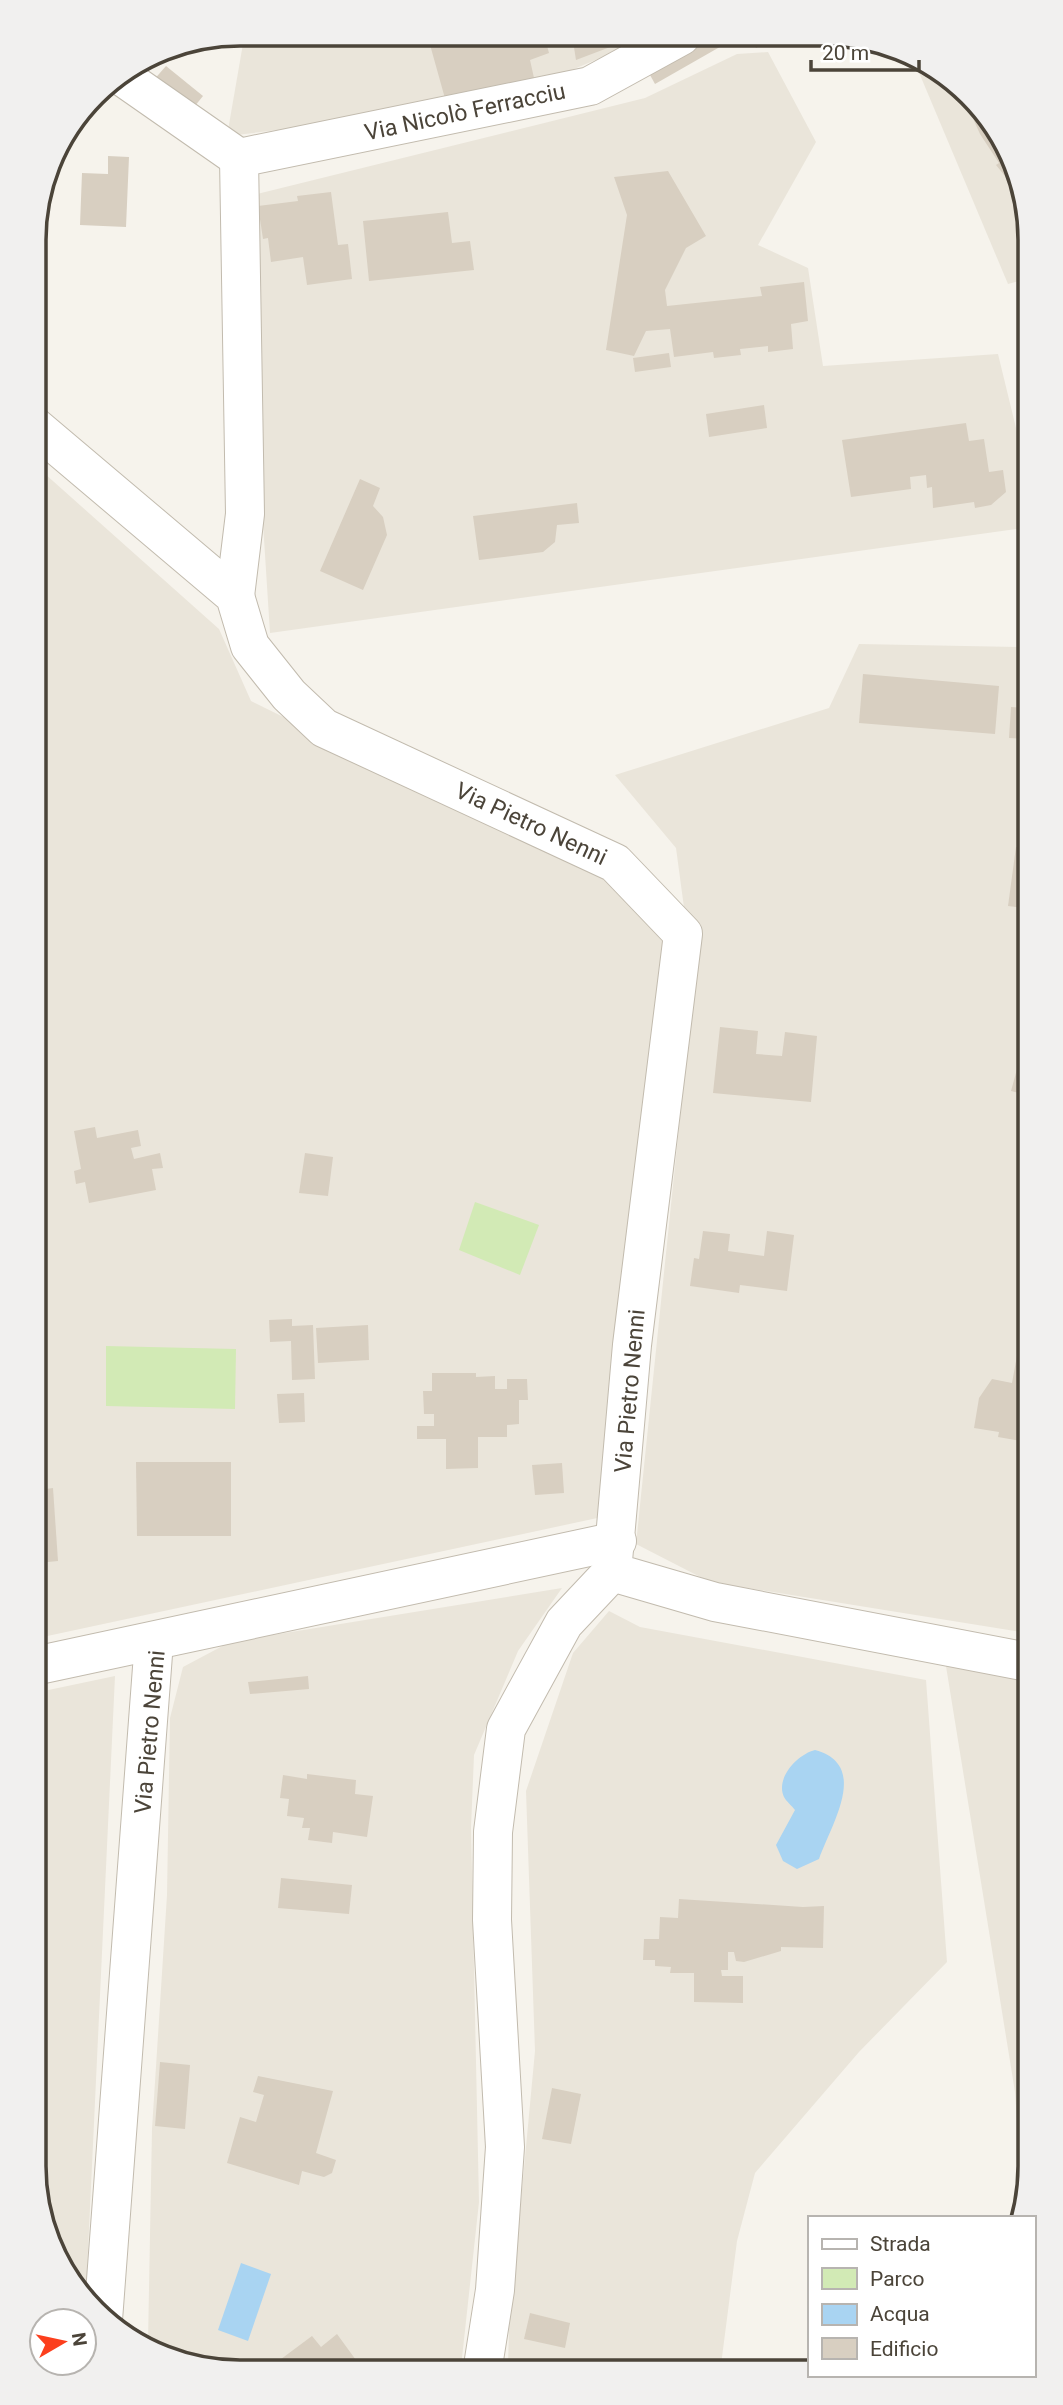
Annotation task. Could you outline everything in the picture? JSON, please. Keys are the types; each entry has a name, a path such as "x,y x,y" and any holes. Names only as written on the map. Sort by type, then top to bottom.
{"street":[{"name":"Via Nicolò Ferracciu","path":"239,158 590,86 663,46"},
{"path":"128,81 239,158 245,514 235,596"},
{"path":"46,436 235,596"},
{"name":"Via Pietro Nenni","path":"104,2305 154,1641 614,1557 632,1345 683,934 615,863 324,729 289,695 250,646 235,596"},
{"path":"484,2360 495,2290 505,2147 492,1920 492,1857 506,1729 564,1623 614,1557 715,1602 1017,1660"},
{"path":"46,1663 154,1641"}],"shaded area":[{"path":"243,46 629,46 485,106 227,136"},
{"path":"768,52 816,142 758,245 808,268 823,366 998,354 1018,436 1018,529 270,633 254,382 253,195 645,98 737,54"},
{"path":"918,71 961,102 991,143 1003,166 1011,190 1018,240 1018,281 1008,284"},
{"path":"46,475 219,629 251,701 597,872 666,940 602,1517 46,1636"},
{"path":"859,644 1018,647 1017,1631 710,1582 636,1544 694,982 676,848 615,775 829,708"},
{"path":"562,1588 518,1651 474,1755 471,1828 479,2202 462,2360 227,2359 177,2349 148,2336 152,2129 167,1895 170,1718 183,1667 230,1642"},
{"path":"609,1611 640,1627 926,1680 947,1962 859,2052 755,2173 737,2241 722,2360 508,2360 535,2051 526,1791 573,1653"},
{"path":"945,1660 1017,1670 1017,2121 1015,2092"},
{"path":"115,1676 86,2284 60,2239 47,2190 46,1691"}],"green space":[{"path":"475,1202 539,1225 520,1275 459,1250"},
{"path":"106,1346 236,1349 235,1409 106,1406"}],"water":[{"path":"815,1750 831,1758 841,1768 844,1782 842,1797 819,1859 797,1869 783,1861 776,1845 795,1810 784,1797 783,1782 795,1762"},
{"path":"241,2263 271,2274 248,2341 218,2330"}],"building":[{"path":"430,46 547,46 549,53 530,60 534,78 446,102"},
{"path":"574,46 613,46 576,60"},
{"path":"675,46 722,46 655,84 644,64"},
{"path":"166,66 203,96 190,112 152,82"},
{"path":"972,115 991,143 1007,179 996,165 999,163"},
{"path":"108,156 129,157 126,227 80,225 82,173 108,174"},
{"path":"668,171 706,236 686,248 665,290 667,306 762,296 760,287 804,282 808,321 791,324 793,349 768,352 768,346 740,349 741,355 714,358 713,352 674,357 670,329 646,331 634,356 606,350 627,215 614,177"},
{"path":"331,192 338,245 348,244 352,279 307,285 303,257 271,262 268,238 263,239 258,206 298,201 297,196"},
{"path":"448,212 452,243 470,241 474,270 369,281 363,221"},
{"path":"669,353 671,367 635,372 633,358"},
{"path":"764,405 767,428 709,437 706,414"},
{"path":"966,423 969,441 984,439 989,472 1003,470 1006,492 991,505 975,508 974,502 933,508 932,487 927,488 926,475 910,477 911,489 851,497 842,440"},
{"path":"360,479 380,488 373,506 383,517 387,535 363,590 320,571"},
{"path":"577,503 579,523 557,525 555,542 543,552 479,560 473,516"},
{"path":"863,674 999,686 995,734 859,723"},
{"path":"1011,707 1018,708 1018,739 1009,738"},
{"path":"1016,847 1018,847 1018,907 1008,906"},
{"path":"720,1027 758,1031 756,1054 782,1056 785,1032 817,1036 811,1102 713,1093"},
{"path":"1018,1067 1018,1093 1011,1091"},
{"path":"95,1127 97,1138 138,1130 141,1146 131,1148 134,1159 160,1153 163,1168 152,1169 156,1190 89,1203 85,1182 76,1184 74,1171 81,1169 74,1131"},
{"path":"305,1153 333,1157 328,1196 299,1193"},
{"path":"703,1231 730,1234 728,1251 764,1256 767,1231 794,1235 787,1291 740,1285 739,1293 690,1286 694,1258 699,1259"},
{"path":"292,1319 292,1326 313,1325 315,1379 292,1380 291,1341 270,1342 269,1320"},
{"path":"368,1325 369,1360 318,1363 316,1328"},
{"path":"1017,1353 1017,1440 998,1437 999,1432 974,1428 979,1398 992,1379 1012,1383"},
{"path":"432,1373 495,1376 495,1389 507,1389 507,1379 527,1379 528,1400 519,1400 519,1424 507,1425 507,1437 478,1437 478,1468 446,1469 446,1439 417,1439 417,1426 434,1426 434,1414 424,1414 423,1391 432,1391"},
{"path":"304,1393 305,1422 279,1423 277,1394"},
{"path":"136,1462 231,1462 231,1536 137,1536"},
{"path":"562,1463 564,1493 535,1495 532,1465"},
{"path":"53,1488 58,1561 46,1562 46,1489"},
{"path":"308,1676 309,1689 250,1694 248,1682"},
{"path":"307,1774 356,1780 355,1794 373,1796 367,1837 333,1832 332,1843 308,1840 310,1828 302,1828 304,1818 287,1816 289,1799 280,1798 283,1775 307,1779"},
{"path":"281,1878 352,1885 349,1914 278,1908"},
{"path":"679,1899 824,1906 823,1948 781,1947 781,1951 744,1962 736,1961 734,1952 728,1952 728,1970 721,1970 722,1976 743,1976 743,2003 694,2002 694,1973 670,1973 671,1967 655,1966 655,1960 643,1960 644,1939 659,1939 660,1917 678,1918"},
{"path":"160,2062 190,2065 185,2129 155,2126"},
{"path":"258,2076 333,2091 316,2153 336,2160 332,2173 324,2177 302,2171 299,2185 227,2163 240,2117 256,2122 264,2095 253,2092"},
{"path":"552,2088 581,2094 571,2144 542,2139"},
{"path":"530,2313 570,2323 565,2348 524,2339"},
{"path":"337,2334 356,2360 280,2360 312,2336 321,2347"}]}
